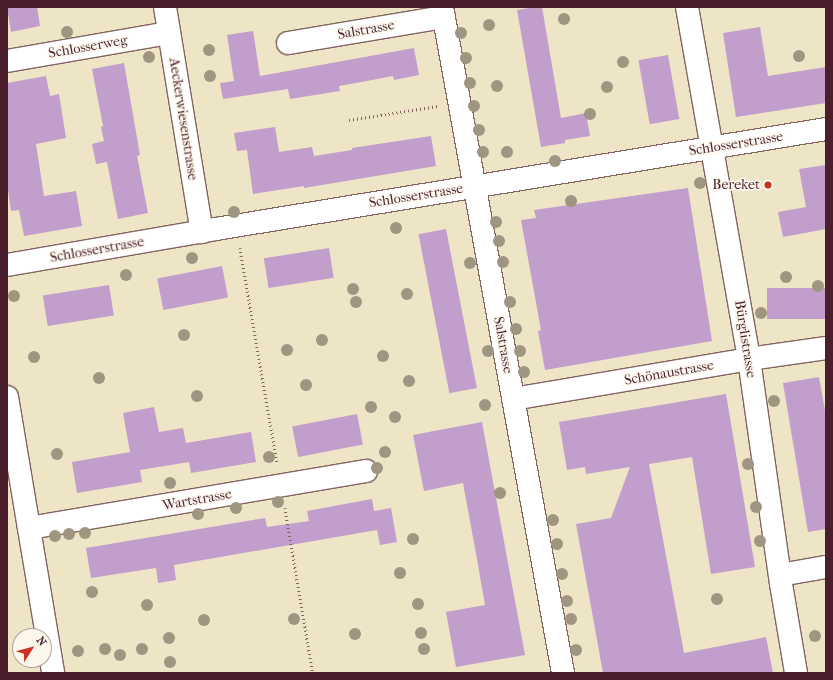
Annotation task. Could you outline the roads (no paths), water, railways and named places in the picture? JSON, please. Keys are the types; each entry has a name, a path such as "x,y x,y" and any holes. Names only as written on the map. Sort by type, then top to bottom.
{"street":[{"name":"Aeckerwiesenstrasse","path":"165,7 202,232"},
{"name":"Bürglistrasse","path":"687,7 749,359 780,575 796,673"},
{"name":"Salstrasse","path":"288,43 443,12 563,673"},
{"name":"Schlosserweg","path":"7,61 169,33"},
{"name":"Schlosserstrasse","path":"7,265 475,186 826,130"},
{"name":"Schönaustrasse","path":"513,399 749,359 826,348"},
{"path":"7,397 53,673"},
{"name":"Wartstrasse","path":"29,528 366,471"},
{"path":"780,575 826,567"}],"place":[{"name":"Bereket","path":"768,185"}]}
